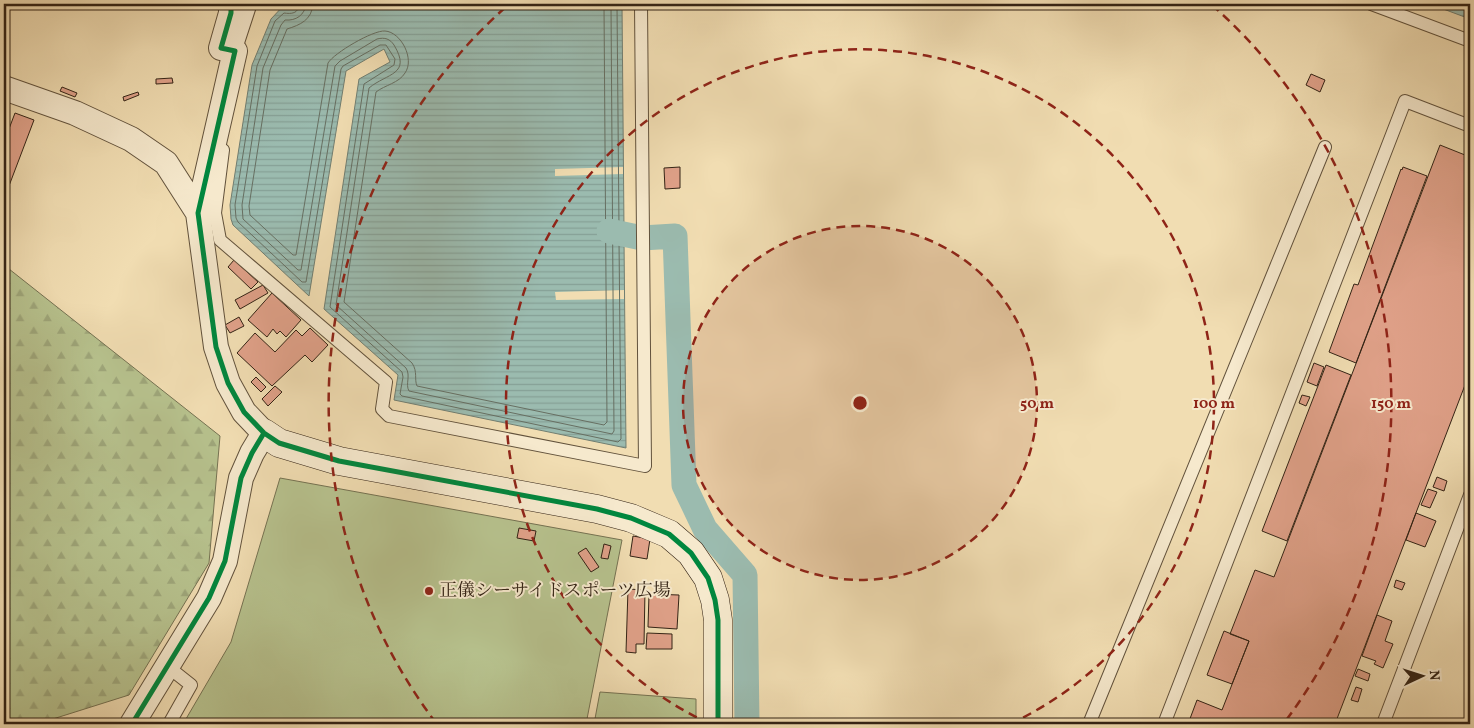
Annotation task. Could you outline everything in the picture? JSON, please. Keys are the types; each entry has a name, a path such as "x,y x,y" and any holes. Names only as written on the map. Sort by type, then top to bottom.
{"street":[{"path":"231,4 231,12 221,48 235,51 198,213 216,347 228,383 244,412 264,433 279,443 339,461 597,509 631,518 669,534 690,553 708,578 715,600 718,620 718,724"},
{"path":"4,88 75,113 131,139 166,164 198,213"},
{"path":"132,724 209,598 225,561 241,478 252,453 264,433"}],"lane":[{"path":"252,4 235,51 215,213 220,240 386,382 382,409 389,416 646,466 641,4"},
{"path":"1371,4 1470,41"},
{"path":"1164,724 1406,101 1470,126"},
{"path":"1090,724 1325,146"},
{"path":"1383,724 1470,495"},
{"path":"167,666 191,685 169,724"}],"green space":[{"path":"4,265 220,436 209,563 129,695 37,724 4,724"},
{"name":"正儀シーサイドスポーツ広場","path":"280,478 622,540 586,724 183,724 231,642"},
{"path":"600,692 696,699 696,724 594,724"}],"water":[{"path":"285,4 290,10 296,4 622,4 624,229 629,229 629,239 624,239 626,448 394,400 398,375 324,309 359,79 390,62 384,49 346,71 309,296 233,225 230,205 252,65 271,19"},
{"path":"1430,4 1470,4 1470,19"}],"pier":[{"path":"383,52 388,61 357,79 387,61"},
{"path":"370,59 348,72 311,297 348,71"},
{"path":"623,167 623,174 555,176 555,169"},
{"path":"624,290 624,299 556,300 555,292"}],"building":[{"path":"1311,74 1325,80 1320,92 1306,85"},
{"path":"172,78 173,83 156,84 156,79"},
{"path":"62,87 77,93 75,97 60,91"},
{"path":"138,92 139,95 124,101 123,97"},
{"path":"15,113 34,120 4,199 4,142"},
{"path":"1440,145 1470,157 1470,372 1335,724 1188,724 1197,700 1222,710 1249,641 1230,634 1255,570 1274,577"},
{"path":"680,167 680,188 665,189 664,168"},
{"path":"1403,167 1427,176 1356,363 1329,352 1354,284 1358,285"},
{"path":"234,260 258,282 251,289 228,267"},
{"path":"263,285 268,293 240,309 235,300"},
{"path":"272,293 301,320 286,337 280,331 277,334 273,329 267,337 248,320"},
{"path":"239,317 244,326 230,333 225,325"},
{"path":"310,328 328,345 312,362 305,355 272,386 237,353 255,333 275,352 296,330 302,336"},
{"path":"1314,363 1324,367 1317,386 1307,382"},
{"path":"1326,365 1351,375 1287,541 1262,531"},
{"path":"256,377 266,387 261,392 251,382"},
{"path":"275,386 282,392 268,406 262,399"},
{"path":"1470,391 1470,401 1465,399"},
{"path":"1302,395 1310,397 1306,406 1299,403"},
{"path":"1437,477 1447,481 1444,491 1433,487"},
{"path":"1428,489 1437,492 1430,508 1421,505"},
{"path":"1416,513 1436,521 1425,547 1406,540"},
{"path":"519,528 536,531 534,541 517,538"},
{"path":"633,536 650,539 647,559 630,556"},
{"path":"604,544 611,546 608,559 601,558"},
{"path":"586,548 599,567 591,572 578,553"},
{"path":"1396,580 1405,583 1402,590 1394,587"},
{"path":"657,583 667,583 667,592 657,591"},
{"path":"628,589 645,590 644,644 636,644 636,653 626,652"},
{"path":"649,594 679,595 677,629 648,627"},
{"path":"1377,615 1392,621 1385,641 1393,644 1383,668 1374,664 1376,661 1362,656"},
{"path":"1224,631 1249,641 1232,684 1207,675"},
{"path":"647,633 672,634 672,649 646,649"},
{"path":"1358,669 1370,674 1368,681 1355,676"},
{"path":"1356,687 1362,689 1358,702 1351,700"}],"waterway":[{"path":"609,231 642,238 675,236 684,485 705,529 745,575 747,724"}],"cycle path":[{"path":"231,4 231,13 221,48 235,51 198,213 216,347 228,383 244,412 264,433 279,443 339,461 597,509 631,518 669,534 691,553 708,578 715,600 718,620 718,724"},
{"path":"132,724 209,598 225,561 241,478 252,453 264,433"}],"place":[{"name":"正儀シーサイドスポーツ広場","path":"429,591"}]}
